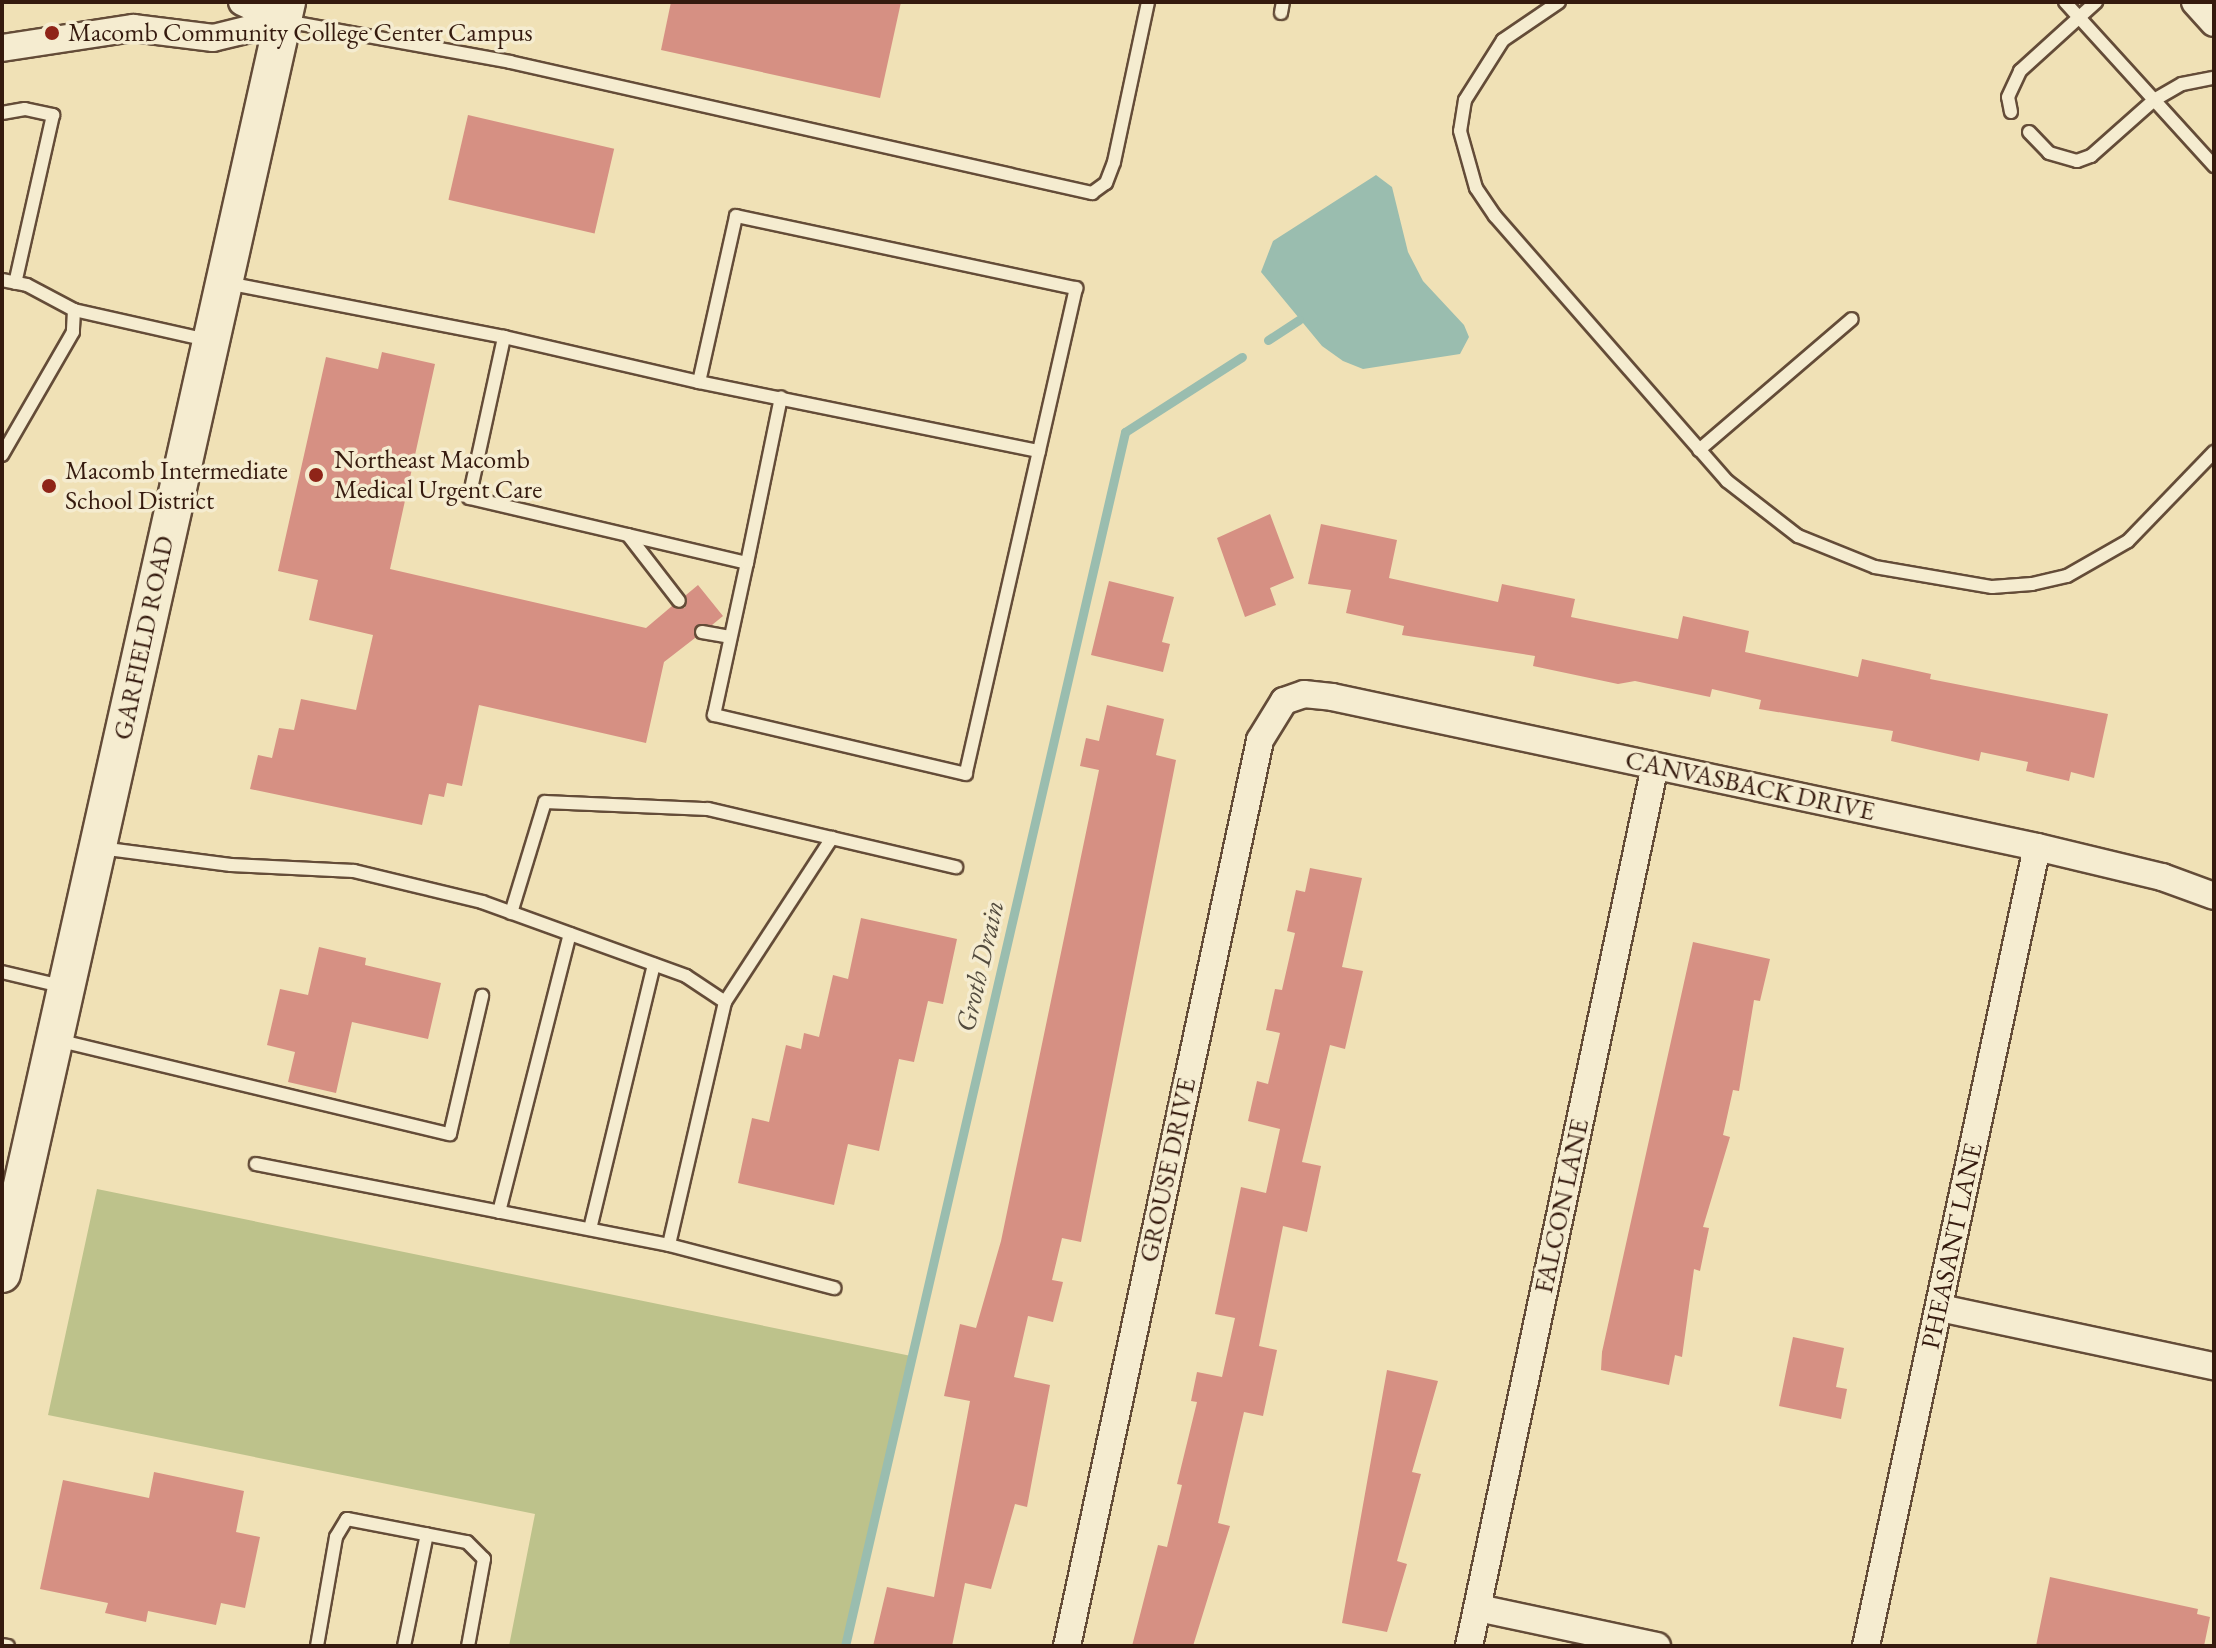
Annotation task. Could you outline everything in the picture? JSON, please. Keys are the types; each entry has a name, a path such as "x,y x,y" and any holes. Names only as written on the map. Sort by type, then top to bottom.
{"main road":[{"name":"GARFIELD ROAD","path":"2,1274 284,12"}],"street":[{"path":"242,2 284,12"},
{"path":"2195,2 2214,23"},
{"path":"2,48 133,28 213,38 284,12"},
{"name":"CANVASBACK DRIVE","path":"1284,701 1304,694 1332,697 2037,847 2150,874 2214,896"},
{"name":"GROUSE DRIVE","path":"1067,1646 1260,740 1284,701"},
{"name":"FALCON LANE","path":"1469,1646 1655,766"},
{"name":"PHEASANT LANE","path":"1866,1646 2037,847"},
{"path":"1940,1308 2214,1366"},
{"path":"1478,1608 1657,1646"}],"lane":[{"path":"284,12 1092,193 1106,183 1114,162 1148,2"},
{"path":"1559,2 1503,40 1482,67 1465,100 1460,131 1464,158 1495,216 1699,450 1762,511 1835,554 1875,567 1992,587 2067,576 2098,561 2128,541 2214,452"},
{"path":"2065,2 2214,166"},
{"path":"2011,112 2008,97 2020,71 2096,2"},
{"path":"2029,132 2049,153 2077,161 2091,156 2154,100 2182,84 2214,78"},
{"path":"2,113 25,109 53,115 9,281 74,310 211,340"},
{"path":"699,382 736,216 1076,288 966,774 714,715 781,397"},
{"path":"224,282 504,337 699,382 1039,451"},
{"path":"2,455 73,332 74,310"},
{"path":"1699,450 1852,319"},
{"path":"504,337 469,498 747,563"},
{"path":"628,535 679,601"},
{"path":"702,632 730,637"},
{"path":"511,913 545,802 708,809 956,867"},
{"path":"669,1245 725,1002 832,838"},
{"path":"97,848 231,865 354,871 511,913 686,976 725,1002"},
{"path":"499,1212 570,934"},
{"path":"590,1229 654,965"},
{"path":"2,972 66,987"},
{"path":"54,1039 450,1134 482,996"},
{"path":"256,1164 669,1245 834,1288"},
{"path":"317,1646 336,1537 347,1519 467,1542 484,1559 468,1646"},
{"path":"404,1646 427,1534"}],"green space":[{"path":"97,1189 916,1357 847,1646 509,1646 535,1514 48,1415"}],"shaded area":[{"path":"1376,175 1392,187 1408,252 1423,281 1464,325 1469,337 1460,354 1363,369 1343,361 1322,346 1261,272 1273,241"}],"building":[{"path":"671,2 901,2 880,98 661,50"},
{"path":"468,115 614,149 595,234 448,200"},
{"path":"382,352 435,364 390,569 646,628 672,606 685,608 686,595 698,585 723,616 712,625 696,626 695,638 664,662 646,743 479,705 462,786 447,783 444,797 429,794 422,825 250,789 258,755 272,758 279,728 294,730 301,699 356,710 373,635 309,620 318,580 278,571 326,357 378,369"},
{"path":"1270,514 1294,578 1270,588 1276,605 1245,617 1217,538"},
{"path":"1321,524 1397,540 1389,578 1498,602 1502,584 1575,599 1571,617 1678,639 1683,616 1749,631 1745,652 1858,677 1862,659 1931,674 1930,679 2108,714 2094,778 2071,772 2069,781 2026,771 2028,762 1981,752 1979,761 1891,741 1893,731 1759,709 1761,700 1712,689 1710,697 1635,681 1618,684 1533,666 1535,656 1402,635 1404,626 1346,613 1351,590 1308,584"},
{"path":"1109,581 1174,597 1162,642 1170,644 1163,672 1091,655"},
{"path":"1107,705 1164,719 1156,755 1176,760 1081,1242 1062,1238 1052,1280 1063,1282 1053,1322 1028,1316 1014,1377 1050,1385 1027,1507 1015,1504 991,1589 965,1583 952,1646 873,1646 887,1587 934,1597 970,1401 944,1396 960,1324 976,1328 1001,1241 1099,770 1080,766 1086,738 1099,741"},
{"path":"1310,868 1362,878 1342,967 1363,971 1345,1049 1330,1045 1302,1162 1321,1166 1307,1232 1283,1226 1259,1346 1277,1350 1263,1416 1244,1412 1218,1523 1230,1526 1193,1646 1132,1646 1158,1545 1167,1547 1182,1485 1177,1484 1197,1402 1191,1401 1197,1372 1222,1377 1235,1318 1215,1314 1241,1187 1266,1193 1280,1129 1248,1121 1257,1081 1268,1084 1280,1033 1266,1030 1275,989 1282,990 1295,933 1287,931 1296,890 1305,892"},
{"path":"861,918 957,939 943,1004 928,1001 914,1062 899,1059 879,1151 848,1144 834,1205 738,1183 752,1118 769,1122 786,1045 801,1049 804,1033 819,1037 833,975 848,979"},
{"path":"1693,942 1770,959 1760,1001 1754,1000 1739,1091 1733,1090 1723,1135 1730,1137 1703,1227 1709,1228 1700,1271 1694,1269 1682,1357 1675,1355 1669,1385 1601,1370 1602,1352"},
{"path":"319,947 366,958 365,965 441,983 428,1039 352,1022 336,1093 288,1082 295,1052 267,1045 280,989 308,995"},
{"path":"1793,1337 1844,1348 1836,1387 1847,1389 1841,1419 1779,1406"},
{"path":"1387,1370 1438,1381 1412,1472 1421,1474 1397,1561 1407,1564 1387,1632 1342,1623"},
{"path":"154,1472 244,1491 236,1532 260,1537 245,1608 221,1603 216,1625 148,1611 146,1622 105,1613 108,1603 40,1589 63,1480 149,1498"},
{"path":"2050,1577 2198,1609 2197,1614 2210,1617 2204,1646 2036,1646"}],"waterway":[{"name":"Groth Drain","path":"1268,340 1299,320"},
{"name":"Groth Drain","path":"845,1646 1125,432 1242,357"}],"place":[{"name":"Macomb Community College Center Campus","path":"52,33"},
{"name":"Northeast Macomb Medical Urgent Care","path":"316,475"},
{"name":"Macomb Intermediate School District","path":"49,486"}]}
